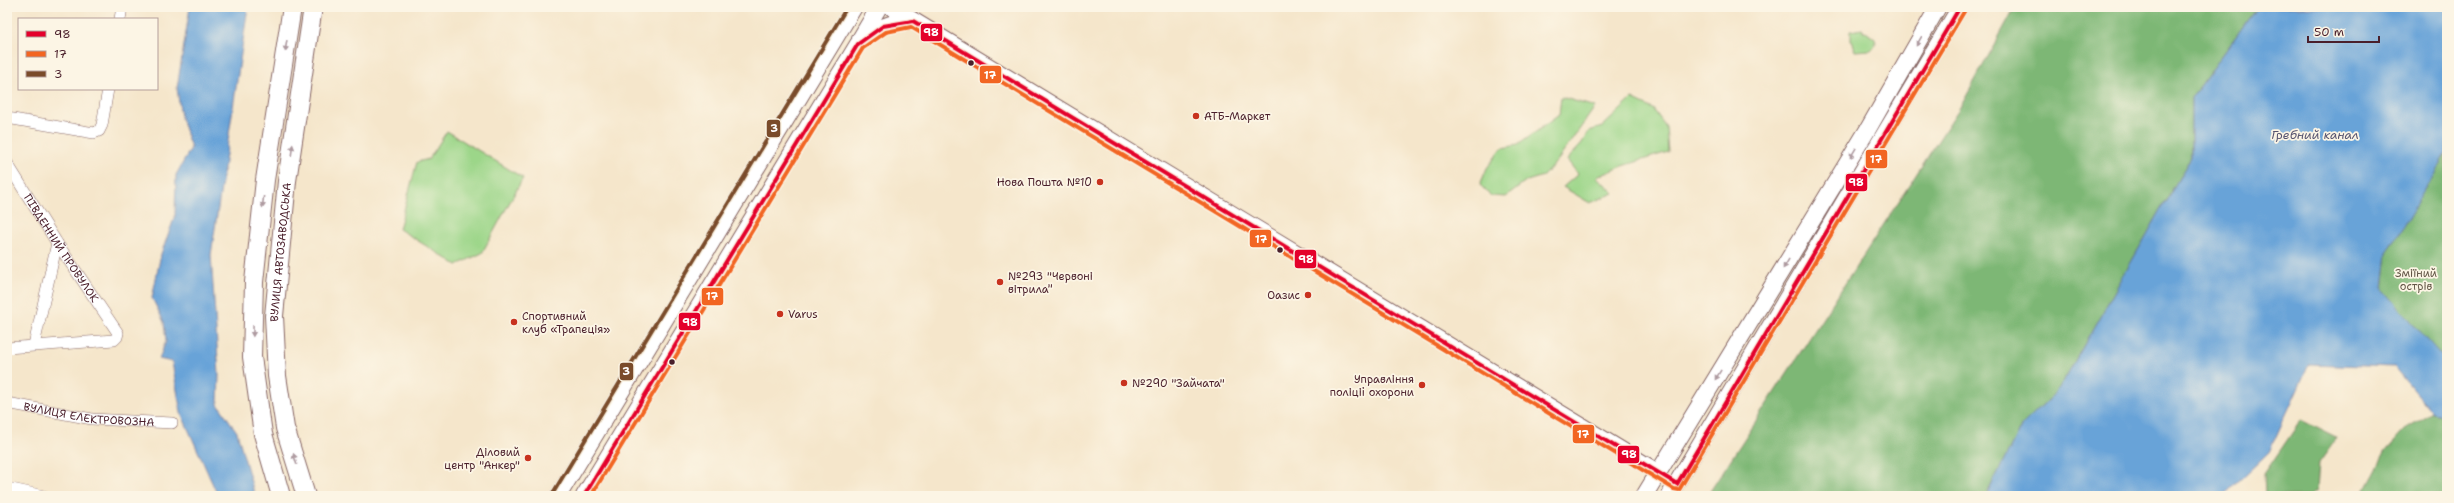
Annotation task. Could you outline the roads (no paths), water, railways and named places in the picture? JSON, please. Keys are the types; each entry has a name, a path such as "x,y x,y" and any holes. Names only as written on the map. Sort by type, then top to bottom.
{"main road":[{"name":"ВУЛИЦЯ АВТОЗАВОДСЬКА","path":"281,496 263,434 252,356 254,282 265,180 292,7"},
{"name":"ВУЛИЦЯ АВТОЗАВОДСЬКА","path":"306,496 285,428 277,376 274,316 287,181 313,7"},
{"path":"265,180 287,181"}],"street":[{"path":"120,18 122,7"},
{"path":"558,496 854,7"},
{"path":"584,496 879,7"},
{"path":"891,7 1659,473 1673,490 1960,7"},
{"path":"903,7 913,21"},
{"path":"1644,496 1868,129 1938,7"},
{"path":"858,44 866,36 881,27 899,21 913,21"},
{"path":"7,118 94,132 99,131 102,125 108,90"},
{"name":"ПІВДЕННИЙ ПРОВУЛОК","path":"7,163 57,243 118,333 114,340 34,345"},
{"path":"7,348 34,345 57,243"},
{"name":"ВУЛИЦЯ ЕЛЕКТРОВОЗНА","path":"7,403 92,419 172,423"},
{"path":"7,488 44,496"}],"water":[{"path":"190,7 248,7 211,255 219,375 218,404 237,432 255,496 218,496 181,413 172,362 159,359 166,341 164,322 152,298 161,254 175,216 176,175 191,148 181,118 177,88"},
{"name":"Гребний канал","path":"2257,7 2447,7 2447,153 2387,253 2383,289 2439,353 2447,356 2447,416 2433,413 2395,367 2309,364 2269,452 2223,496 1986,496 2022,425 2059,389 2191,157 2191,99"}],"place":[{"name":"АТБ-Маркет","path":"1196,116"},
{"name":"Нова Пошта №10","path":"1100,182"},
{"name":"№293 \"Червоні вітрила\"","path":"1000,282"},
{"name":"Оазис","path":"1308,295"},
{"name":"Varus","path":"780,314"},
{"name":"Спортивний клуб «Трапеція»","path":"514,322"},
{"name":"№290 \"Зайчата\"","path":"1124,383"},
{"name":"Управлiння полiцii охорони","path":"1422,385"},
{"name":"Діловий центр \"Анкер\"","path":"528,458"}],"park label":[{"name":"Зміїний острів","path":"2416,279"}]}
